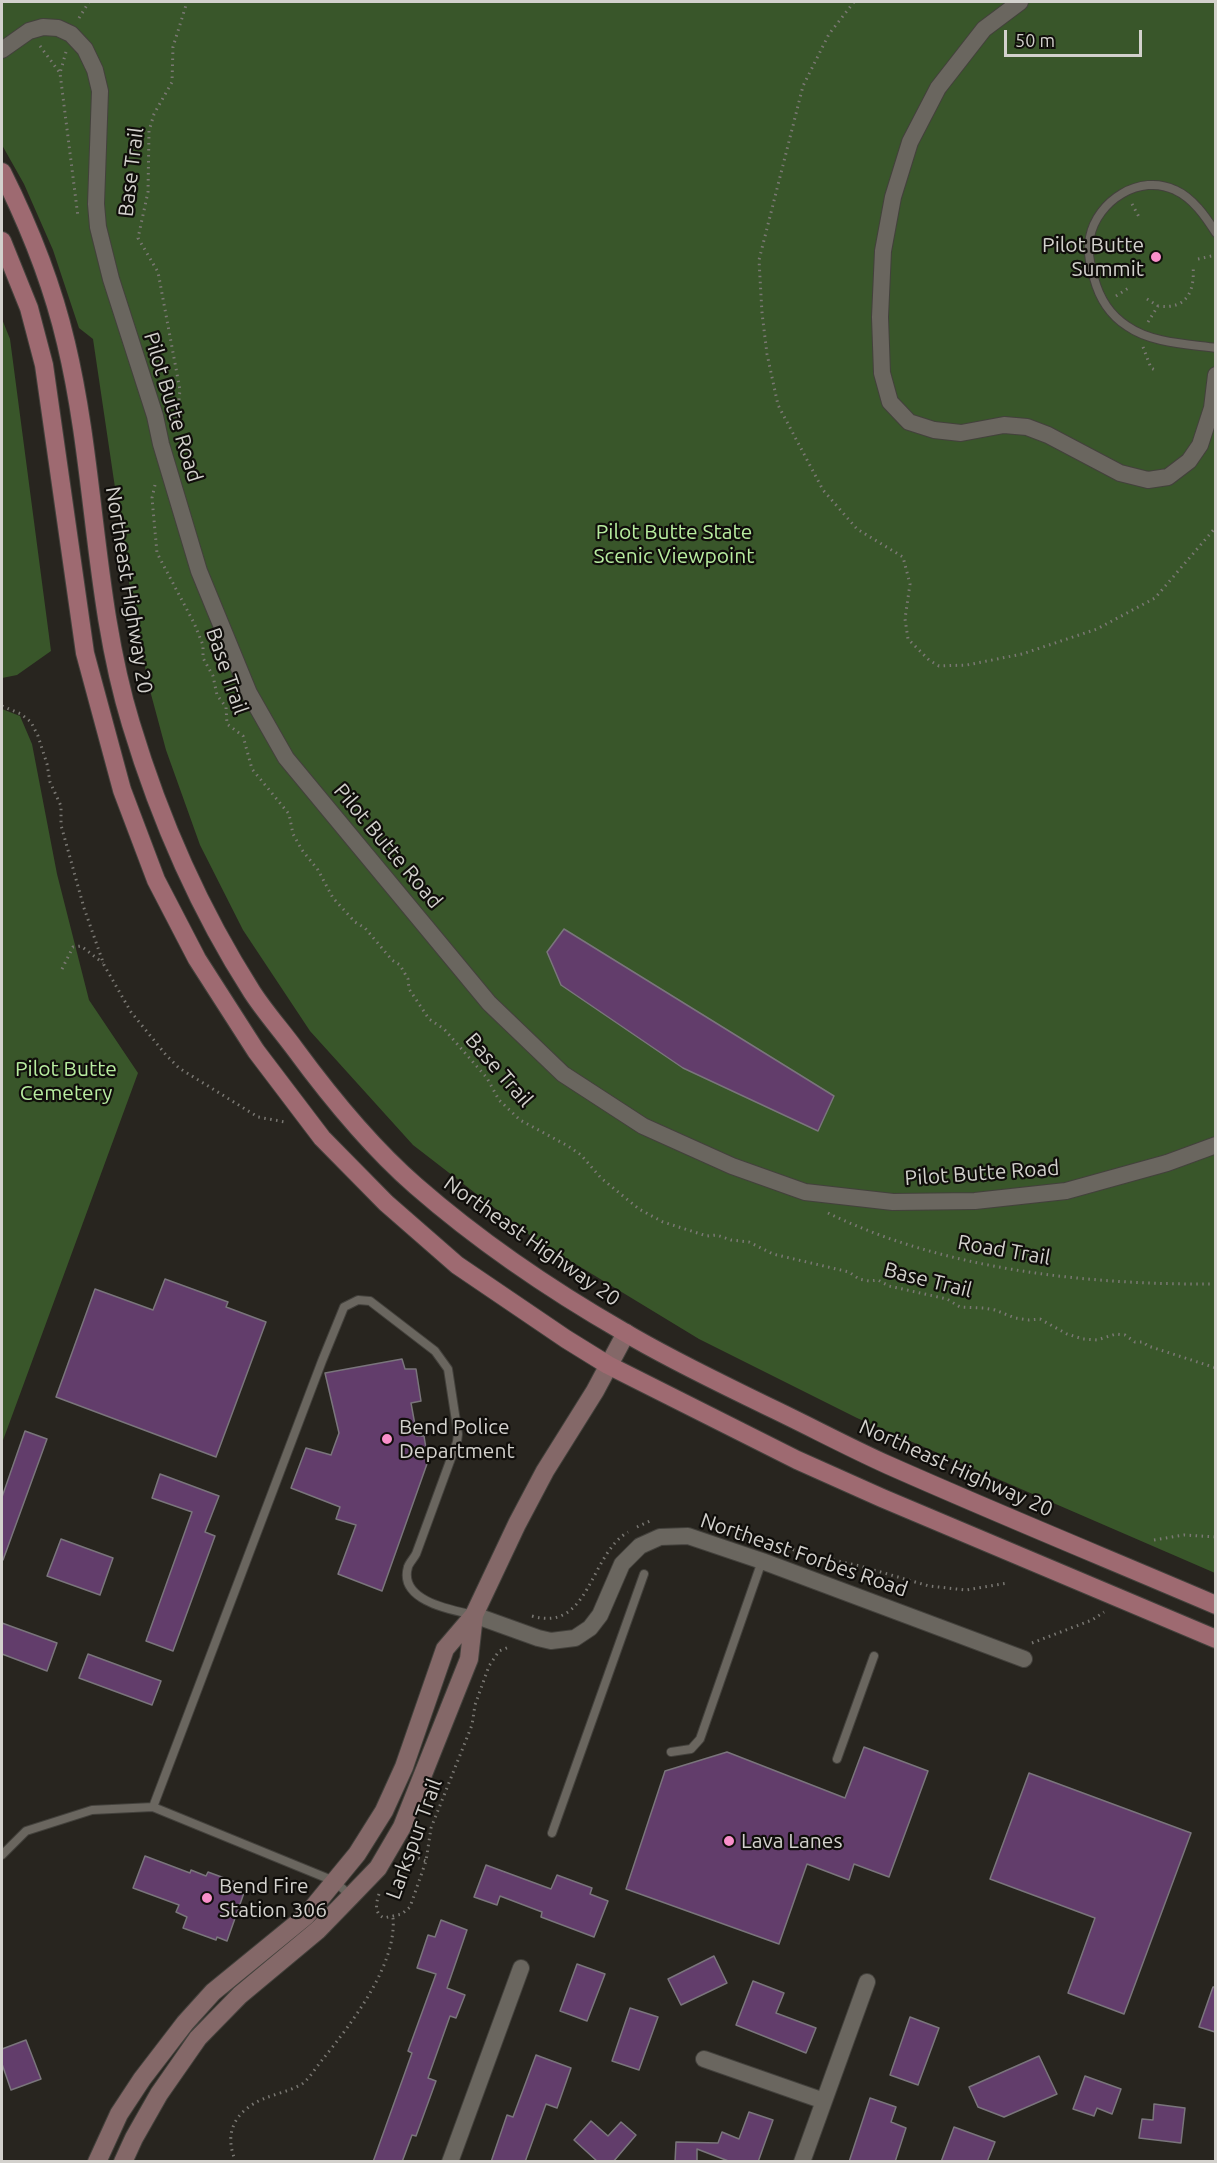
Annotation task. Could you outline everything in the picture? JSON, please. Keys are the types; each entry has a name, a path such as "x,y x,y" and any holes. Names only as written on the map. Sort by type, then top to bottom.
{"main road":[{"name":"Northeast Highway 20","path":"2,172 21,210 39,256 65,341 75,387 109,636 124,703 149,782 203,906 253,993 311,1072 354,1125 414,1184 479,1237 584,1308 672,1359 884,1463 1215,1605"},
{"path":"2,241 29,308 44,365 86,653 119,779 156,880 197,959 256,1051 322,1138 386,1203 457,1265 608,1365 797,1460 1215,1639"},
{"path":"97,2162 119,2114 142,2079 185,2023 213,1992 306,1916 357,1854 384,1811 404,1767 445,1649 474,1615 545,1471 595,1391 626,1333"},
{"path":"123,2162 159,2094 198,2038 240,1995 318,1930 378,1868 402,1827 469,1659 474,1615"}],"street":[{"path":"1020,2 984,29 938,88 910,142 893,198 883,251 880,317 882,373 890,402 909,422 934,430 961,432 1004,425 1026,427 1048,435 1120,473 1149,480 1168,477 1189,461 1200,445 1212,408 1215,375"},
{"name":"Pilot Butte Road","path":"2,50 29,31 43,27 58,28 71,34 85,49 95,69 100,91 96,204 98,227 111,279 155,416 161,444 199,571 249,693 286,758 489,1003 563,1074 643,1126 732,1166 806,1192 893,1202 975,1201 1066,1191 1167,1163 1215,1146"},
{"name":"Northeast Forbes Road","path":"474,1615 538,1638 562,1641 575,1638 590,1628 600,1615 622,1564 640,1546 660,1537 688,1536 1027,1651"},
{"path":"450,2162 521,1968"},
{"path":"802,2162 867,1982"},
{"path":"704,2059 824,2101"}],"lane":[{"path":"1215,233 1195,205 1175,190 1162,186 1143,186 1126,191 1102,210 1090,237 1089,251 1096,288 1115,317 1141,334 1215,348"},
{"path":"153,1807 322,1361 344,1307 358,1300 370,1300 435,1350 448,1369 458,1434 416,1554 408,1567 408,1582 416,1594 442,1608 474,1615"},
{"path":"672,1752 691,1749 700,1740 762,1561"},
{"path":"552,1833 644,1574"},
{"path":"837,1759 874,1656"},
{"path":"2,1855 26,1831 92,1810 153,1807 334,1881 351,1896"}],"path":[{"name":"Base Trail","path":"177,418 180,390 158,272 138,237 148,192 149,130 154,114 172,82 173,47 187,2"},
{"path":"29,31 60,73"},
{"path":"1130,201 1139,217"},
{"path":"1198,259 1215,255"},
{"path":"1147,300 1158,306 1174,307 1182,302 1190,292 1194,281 1193,265"},
{"path":"1114,297 1130,287"},
{"path":"1141,334 1158,306"},
{"path":"1143,346 1151,368 1155,370"},
{"name":"Base Trail","path":"156,482 152,498 157,553 195,623 203,645 203,658 213,676 217,695 225,707 227,724 243,736 252,769 290,814 293,834 318,870 333,898 355,922 365,928 392,960 400,965 408,979 409,989 429,1019 444,1029 487,1078 499,1100 520,1120 581,1155 601,1178 639,1209 663,1222 707,1236 717,1235 731,1240 749,1242 773,1254 849,1272 859,1279 879,1280 889,1286 947,1299 960,1307 995,1310 1015,1318 1040,1319 1067,1334 1083,1339 1096,1340 1116,1334 1125,1335 1135,1342 1143,1342 1148,1346 1215,1368"},
{"path":"2,706 21,714 31,722 38,736 50,782 61,806 61,825 73,874 104,965 136,1018 179,1068 258,1117 285,1122"},
{"path":"62,969 73,947 81,946 104,965"},
{"name":"Road Trail","path":"806,1192 813,1206 862,1230 926,1251 986,1264 1101,1281 1159,1285 1215,1284"},
{"path":"1154,1540 1184,1535 1215,1537"},
{"path":"839,1562 850,1577"},
{"path":"1027,1651 1104,1612"},
{"name":"Larkspur Trail","path":"236,2162 229,2138 232,2126 243,2111 261,2100 302,2083 348,2028 365,2002 391,1945 394,1932 393,1918 410,1907 426,1861 431,1828 472,1725 475,1705 489,1666 499,1651 511,1647"},
{"path":"402,1862 407,1854 426,1861"},
{"path":"385,1886 379,1894 376,1909 384,1918 393,1918"}],"green space":[{"name":"Pilot Butte State Scenic Viewpoint","path":"2,2 1215,2 1215,1573 857,1418 699,1339 536,1240 413,1145 310,1031 243,930 200,845 166,750 148,683 130,589 93,339 79,328 53,250 24,184 2,145"},
{"path":"2,319 10,339 51,651 17,675 2,678"},
{"name":"Pilot Butte Cemetery","path":"2,709 20,716 32,744 57,874 89,1000 138,1073 2,1443"}],"building":[{"path":"564,929 834,1096 818,1131 683,1068 561,985 547,952"},
{"path":"165,1279 228,1302 226,1307 266,1322 216,1457 56,1397 95,1289 153,1310"},
{"path":"402,1359 405,1369 416,1369 421,1401 411,1403 417,1436 424,1436 428,1461 382,1591 338,1574 356,1525 336,1519 340,1507 291,1488 306,1448 331,1455 339,1433 325,1373"},
{"path":"25,1431 47,1439 2,1560 2,1497"},
{"path":"160,1474 219,1496 205,1532 215,1536 173,1651 146,1641 192,1512 152,1498"},
{"path":"61,1539 113,1558 100,1595 47,1576"},
{"path":"2,1623 57,1643 47,1671 2,1654"},
{"path":"88,1654 161,1681 152,1705 79,1678"},
{"name":"Lava Lanes","path":"864,1747 928,1771 889,1877 854,1864 849,1880 807,1864 779,1944 626,1889 665,1771 727,1752 845,1798"},
{"path":"1029,1773 1191,1833 1124,2014 1068,1993 1095,1918 990,1879"},
{"name":"Bend Fire Station 306","path":"145,1856 190,1873 191,1870 206,1876 208,1872 238,1883 237,1887 245,1890 227,1941 217,1937 216,1940 183,1928 187,1917 176,1912 179,1905 133,1888"},
{"path":"486,1865 551,1889 557,1875 592,1888 590,1894 608,1901 594,1937 541,1917 542,1912 500,1896 497,1905 474,1897"},
{"path":"441,1920 467,1930 447,1988 465,1995 456,2018 450,2016 428,2078 436,2081 416,2136 412,2135 402,2162 373,2162 412,2053 408,2051 436,1974 417,1968 428,1935 435,1937"},
{"path":"714,1956 727,1983 681,2005 668,1979"},
{"path":"577,1964 605,1974 587,2021 560,2011"},
{"path":"753,1981 784,1993 776,2013 816,2028 806,2053 736,2025"},
{"path":"1213,1987 1215,1987 1215,2032 1199,2027"},
{"path":"630,2008 658,2017 639,2070 612,2061"},
{"path":"910,2017 939,2028 918,2085 890,2075"},
{"path":"26,2040 41,2079 11,2090 2,2064 2,2049"},
{"path":"536,2055 571,2068 557,2108 546,2104 525,2162 491,2162 507,2115 513,2117"},
{"path":"1039,2056 1057,2094 1004,2117 978,2107 969,2087"},
{"path":"1085,2076 1121,2089 1112,2114 1097,2108 1094,2116 1073,2109"},
{"path":"870,2098 896,2107 891,2122 906,2128 895,2162 849,2162"},
{"path":"1154,2104 1185,2108 1181,2143 1139,2138 1142,2119 1153,2120"},
{"path":"749,2112 773,2120 758,2162 731,2162 697,2149 697,2162 675,2162 676,2142 718,2143 722,2132 739,2139"},
{"path":"591,2121 608,2136 621,2122 636,2135 613,2162 598,2162 574,2140"},
{"path":"954,2127 995,2142 987,2162 941,2162"}],"place":[{"name":"Pilot Butte Summit","path":"1156,257"},
{"name":"Bend Police Department","path":"387,1439"},
{"name":"Lava Lanes","path":"729,1841"},
{"name":"Bend Fire Station 306","path":"207,1898"}]}
